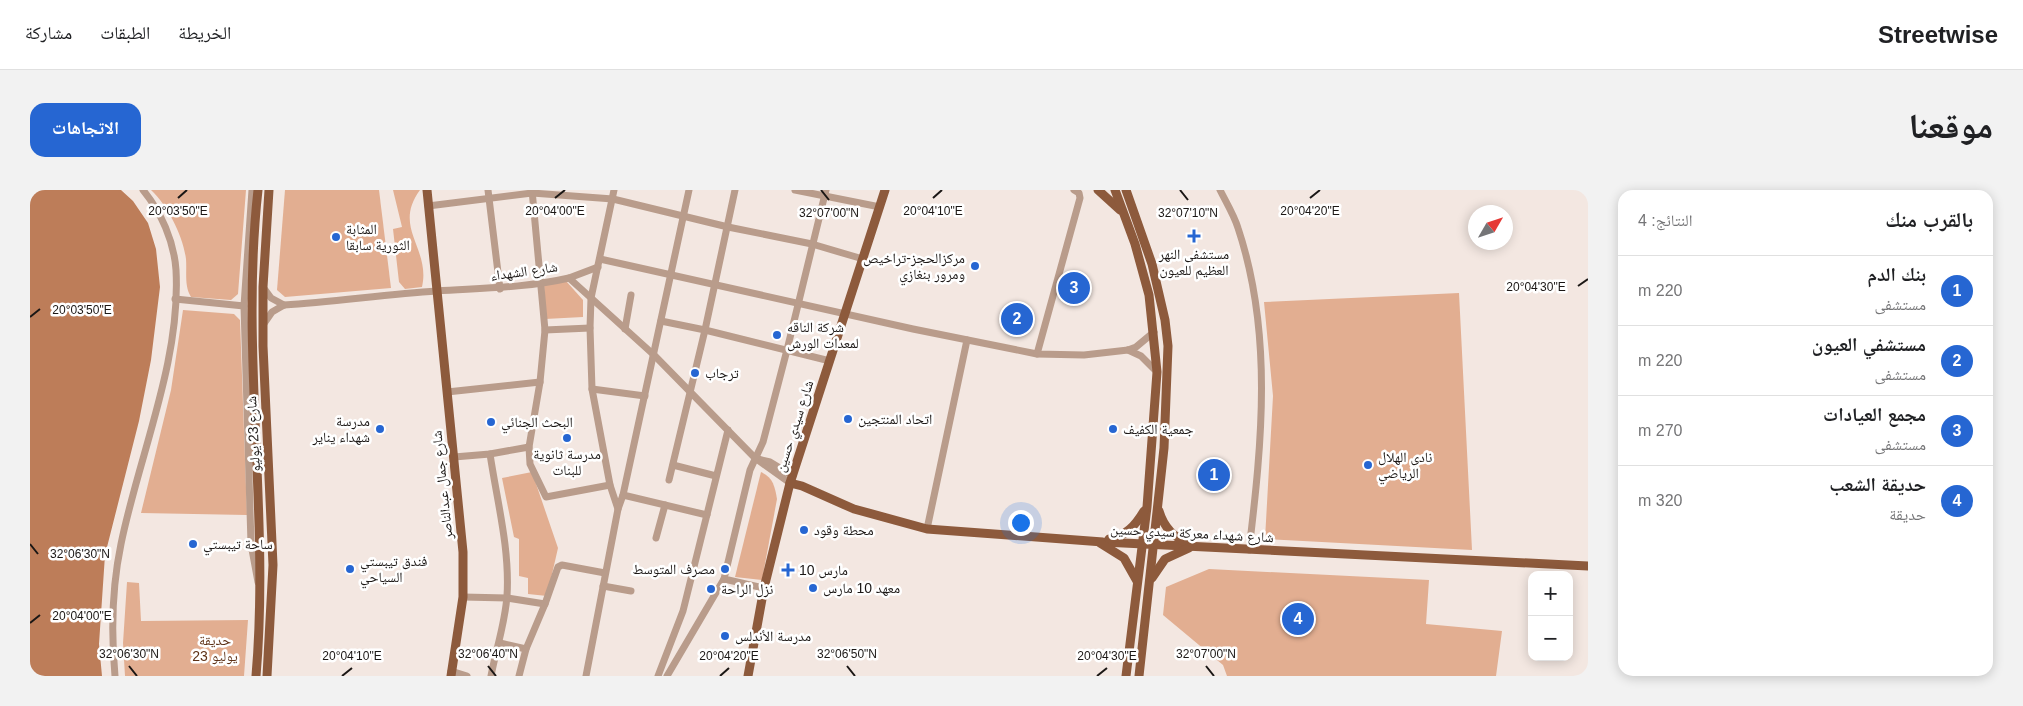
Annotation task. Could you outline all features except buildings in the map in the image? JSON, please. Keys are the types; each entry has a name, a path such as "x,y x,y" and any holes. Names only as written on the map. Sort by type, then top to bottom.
{"main road":[{"name":"شارع 23 يوليو","path":"256,676 260,623 260,588 249,371 258,190"},
{"name":"شارع 23 يوليو","path":"267,676 273,565 263,287 269,190"},
{"name":"شارع جمال عبدالناصر","path":"427,190 463,546 462,597 451,674"},
{"name":"شارع سيدي حسين","path":"748,676 764,588 792,480 885,190"},
{"path":"1098,190 1124,215"},
{"path":"1115,190 1143,267 1154,332 1157,372 1147,507 1126,676"},
{"path":"1126,190 1134,209 1159,292 1168,346 1164,448 1155,544 1139,676"},
{"path":"1133,190 1134,209"},
{"name":"شارع شهداء معركة سيدي حسين","path":"792,480 854,510 927,529 1249,550 1588,566"},
{"path":"1096,541 1123,534 1136,523 1147,507"},
{"path":"1158,508 1161,519 1172,535 1194,546"},
{"path":"1096,541 1124,558 1137,582"},
{"path":"1149,582 1165,559 1194,546"},
{"path":"260,623 271,624"}],"street":[{"path":"115,676 112,638 117,569 126,521 166,366 175,299 176,270 169,235 155,205 144,190"},
{"path":"249,371 244,306 252,190"},
{"path":"488,190 500,288"},
{"path":"614,190 590,298 590,328 592,389 610,486 618,509"},
{"path":"586,676 618,509 623,495 654,355 688,190"},
{"path":"669,480 688,392 705,330 728,227 734,190"},
{"path":"795,190 825,193 880,207"},
{"path":"1037,354 1080,198 1079,193 1074,190"},
{"path":"1220,190 1238,227 1255,296 1264,385 1261,456 1249,550"},
{"path":"428,206 489,200 532,192 588,194 683,217 812,244 864,259"},
{"path":"532,192 545,330 540,382 528,447 530,464 546,497 610,486"},
{"path":"667,676 724,579 750,470 763,442 825,193"},
{"path":"569,278 599,263 670,275 1037,354 1084,356 1128,350 1141,343 1154,332"},
{"name":"شارع الشهداء","path":"284,305 436,291 500,288 542,284 569,278 654,355 688,392 755,458 792,480"},
{"path":"263,287 274,300 284,305"},
{"path":"625,329 631,295"},
{"path":"175,299 244,306"},
{"path":"263,325 272,312 284,305"},
{"path":"661,322 705,330 830,361"},
{"path":"545,330 590,328"},
{"path":"927,529 967,340"},
{"path":"1128,350 1141,356 1157,372"},
{"path":"446,392 540,382"},
{"path":"592,389 645,396"},
{"path":"658,676 683,611 728,430"},
{"path":"454,457 490,454 528,447"},
{"path":"490,454 505,546 507,598 500,643 491,676"},
{"path":"673,465 716,476"},
{"path":"623,495 707,515"},
{"path":"656,538 665,505"},
{"path":"520,676 526,649 559,566 605,573"},
{"path":"724,579 764,588"},
{"path":"603,586 631,591"},
{"path":"462,597 507,598 545,604"},
{"path":"500,643 526,649"},
{"path":"451,674 467,676"}],"green space":[{"path":"151,190 246,190 238,294 231,300 191,297 187,284 186,259 182,241 169,213"},
{"path":"285,190 379,190 391,288 285,297 277,290"},
{"path":"393,190 420,190 412,203 410,216 411,227 422,261 422,287 405,289 399,282 393,229 402,227"},
{"path":"566,281 583,300 583,317 545,319 544,282"},
{"name":"نادي الهلال الرياضي","path":"1459,293 1472,550 1265,539 1273,396 1264,302"},
{"path":"183,310 234,314 240,320 247,515 141,513 171,390"},
{"path":"532,472 558,548 547,596 528,594 528,578 519,576 519,539 514,537 502,478"},
{"path":"761,472 771,480 777,499 762,580 735,577"},
{"path":"1209,569 1429,580 1426,624 1502,631 1496,676 1227,676 1223,665 1163,615 1166,587"},
{"name":"حديقة 23 يوليو","path":"127,582 139,583 141,621 248,620 244,676 125,676 123,643"}],"shaded area":[{"path":"30,190 121,190 133,201 148,223 156,249 160,287 151,360 139,421 105,555 99,644 102,676 30,676"}],"place":[{"name":"مستشفى النهر العظيم للعيون","path":"1194,236"},
{"name":"المثابة الثورية سابقا","path":"336,237"},
{"name":"مركزالحجز-تراخيص ومرور بنغازي","path":"975,266"},
{"name":"مجمع العيادات","path":"1074,288"},
{"name":"مستشفي العيون","path":"1017,319"},
{"name":"شركة الناقه لمعدات الورش","path":"777,335"},
{"name":"ترجاب","path":"695,373"},
{"name":"اتحاد المنتجين","path":"848,419"},
{"name":"البحث الجنائي","path":"491,422"},
{"name":"مدرسة شهداء يناير","path":"380,429"},
{"name":"جمعية الكفيف","path":"1113,429"},
{"name":"مدرسة ثانوية للبنات","path":"567,438"},
{"name":"نادي الهلال الرياضي","path":"1368,465"},
{"name":"بنك الدم","path":"1214,475"},
{"name":"محطة وقود","path":"804,530"},
{"name":"ساحة تيبستي","path":"193,544"},
{"name":"فندق تيبستي السياحي","path":"350,569"},
{"name":"مصرف المتوسط","path":"725,569"},
{"name":"10 مارس","path":"788,570"},
{"name":"معهد 10 مارس","path":"813,588"},
{"name":"نزل الراحة","path":"711,589"},
{"name":"حديقة الشعب","path":"1298,619"},
{"name":"مدرسة الأندلس","path":"725,636"}]}
